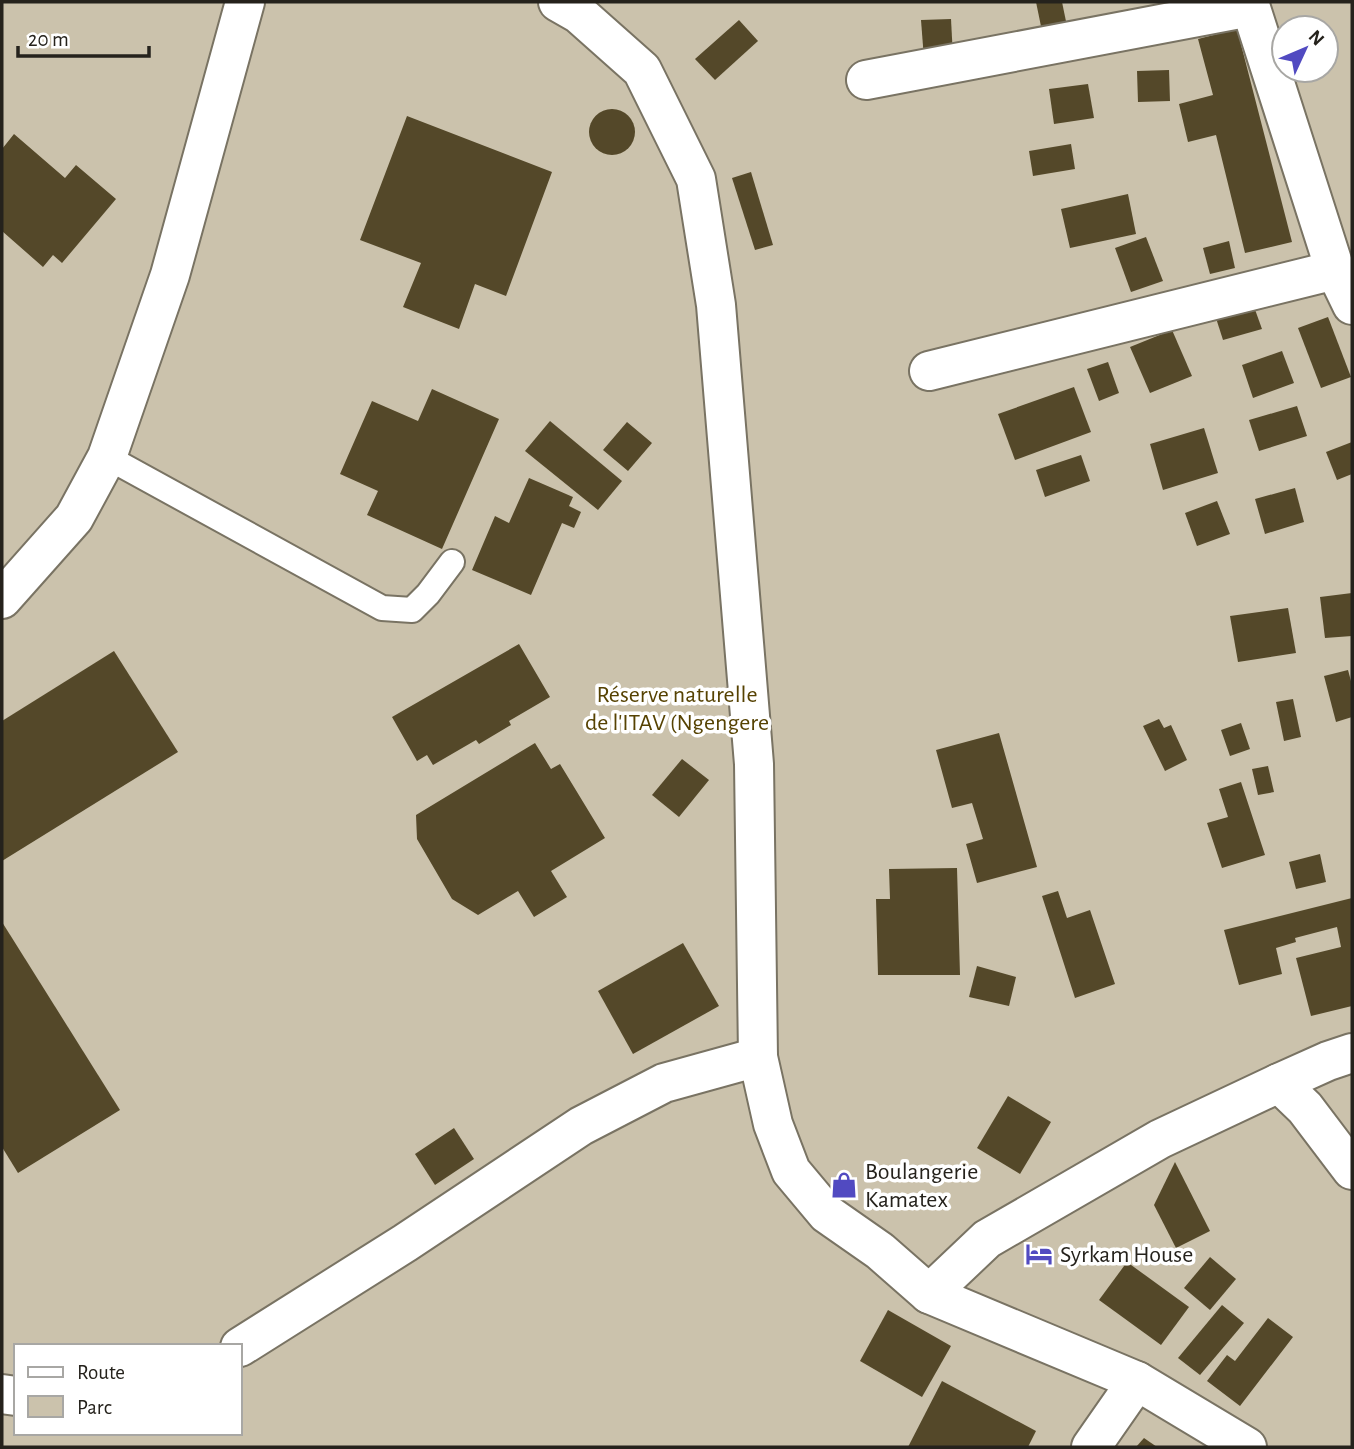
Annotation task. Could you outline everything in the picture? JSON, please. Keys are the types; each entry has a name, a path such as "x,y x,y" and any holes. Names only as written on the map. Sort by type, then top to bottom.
{"street":[{"path":"2,599 74,517 107,457 170,275 245,2"},
{"path":"558,2 579,14 642,70 696,179 716,305 754,764 758,1057 773,1124 791,1171 827,1214 880,1251 929,1294 1137,1381 1247,1447"},
{"path":"866,79 1250,5 1335,270 1352,305"},
{"path":"929,371 1335,270"},
{"path":"929,1294 987,1239 1160,1139 1328,1061 1352,1053"},
{"path":"242,1346 405,1243 581,1126 664,1083 758,1057"},
{"path":"1279,1083 1305,1108 1352,1170"},
{"path":"1091,1447 1137,1381"}],"lane":[{"path":"107,457 382,608 412,610 452,562"}],"green space":[{"name":"Réserve naturelle de l'ITAV (Ngengere","path":"2,2 1352,2 1352,1447 2,1447"}],"building":[{"path":"1036,2 1062,2 1068,31 1043,36"},
{"path":"951,19 953,57 924,59 921,20"},
{"path":"739,20 758,41 715,80 695,59"},
{"path":"1237,29 1292,242 1245,253 1216,135 1188,142 1179,104 1213,95 1198,39"},
{"path":"1169,70 1170,101 1138,102 1137,71"},
{"path":"1088,84 1094,118 1054,124 1049,89"},
{"path":"612,109 628,116 635,132 628,148 612,155 596,148 589,132 596,116"},
{"path":"407,116 552,172 506,296 475,284 459,329 403,307 421,263 360,240"},
{"path":"14,134 65,178 76,165 116,199 62,263 53,255 43,267 2,231 2,149"},
{"path":"1071,144 1075,169 1033,176 1029,151"},
{"path":"751,172 773,245 755,250 732,178"},
{"path":"1128,194 1136,234 1070,248 1061,209"},
{"path":"1146,237 1163,281 1131,292 1115,248"},
{"path":"1229,241 1235,268 1210,274 1203,248"},
{"path":"1253,304 1262,329 1223,340 1215,315"},
{"path":"1328,317 1351,377 1321,388 1298,328"},
{"path":"1172,330 1192,376 1150,393 1130,347"},
{"path":"1282,351 1294,383 1253,398 1242,365"},
{"path":"1108,362 1119,393 1099,401 1087,369"},
{"path":"1074,387 1091,432 1015,460 998,414"},
{"path":"432,389 499,419 442,549 367,515 378,491 340,474 372,401 418,421"},
{"path":"1297,406 1307,436 1259,451 1249,420"},
{"path":"550,421 622,481 598,510 525,451"},
{"path":"627,422 652,443 628,471 603,450"},
{"path":"1204,428 1218,473 1163,490 1150,444"},
{"path":"1352,442 1352,474 1337,480 1326,452"},
{"path":"1081,455 1090,481 1045,497 1036,470"},
{"path":"529,478 573,497 569,506 581,512 574,528 562,523 531,595 472,570 495,516 509,523"},
{"path":"1295,488 1304,522 1265,534 1255,499"},
{"path":"1217,501 1230,534 1197,546 1185,513"},
{"path":"1352,593 1352,636 1325,638 1320,597"},
{"path":"1288,608 1296,653 1238,662 1230,616"},
{"path":"519,644 550,697 509,721 511,725 479,744 476,740 433,765 427,755 417,761 392,717"},
{"path":"114,651 178,752 2,861 2,721"},
{"path":"1348,670 1352,685 1352,717 1336,722 1324,676"},
{"path":"1293,699 1301,737 1284,741 1276,702"},
{"path":"1159,719 1164,728 1171,725 1187,760 1165,771 1143,726"},
{"path":"1241,723 1250,749 1230,756 1221,730"},
{"path":"999,733 1037,867 977,883 966,844 983,839 972,803 952,808 936,750"},
{"path":"535,743 551,769 560,764 605,838 551,871 567,897 534,917 518,891 478,915 452,899 417,839 416,815"},
{"path":"682,759 709,780 679,817 652,795"},
{"path":"1268,766 1274,792 1258,795 1252,769"},
{"path":"1241,782 1265,855 1222,868 1207,823 1228,817 1219,789"},
{"path":"1320,854 1326,882 1296,889 1289,862"},
{"path":"957,868 960,975 878,975 876,899 890,899 889,869"},
{"path":"1058,891 1067,918 1090,910 1115,984 1075,998 1042,896"},
{"path":"1352,898 1352,1006 1311,1016 1296,958 1341,947 1337,927 1295,938 1296,942 1276,948 1282,974 1239,985 1224,930"},
{"path":"2,922 120,1110 18,1173 2,1147"},
{"path":"683,943 719,1006 633,1054 598,991"},
{"path":"977,966 1016,977 1009,1006 969,997"},
{"path":"1008,1096 1051,1122 1020,1174 977,1148"},
{"path":"454,1128 474,1159 435,1185 415,1154"},
{"path":"1175,1162 1210,1231 1176,1248 1154,1205"},
{"path":"1210,1257 1236,1279 1210,1310 1184,1288"},
{"path":"1127,1262 1189,1307 1161,1345 1099,1300"},
{"path":"1222,1305 1244,1323 1200,1375 1178,1358"},
{"path":"888,1310 951,1346 922,1397 860,1361"},
{"path":"1268,1318 1293,1337 1240,1406 1207,1381 1227,1355 1235,1361"},
{"path":"942,1381 1036,1431 1028,1447 908,1447"},
{"path":"1144,1438 1157,1447 1136,1447"}],"place":[{"name":"Boulangerie Kamatex","path":"844,1185"},
{"name":"Syrkam House","path":"1039,1254"}]}
